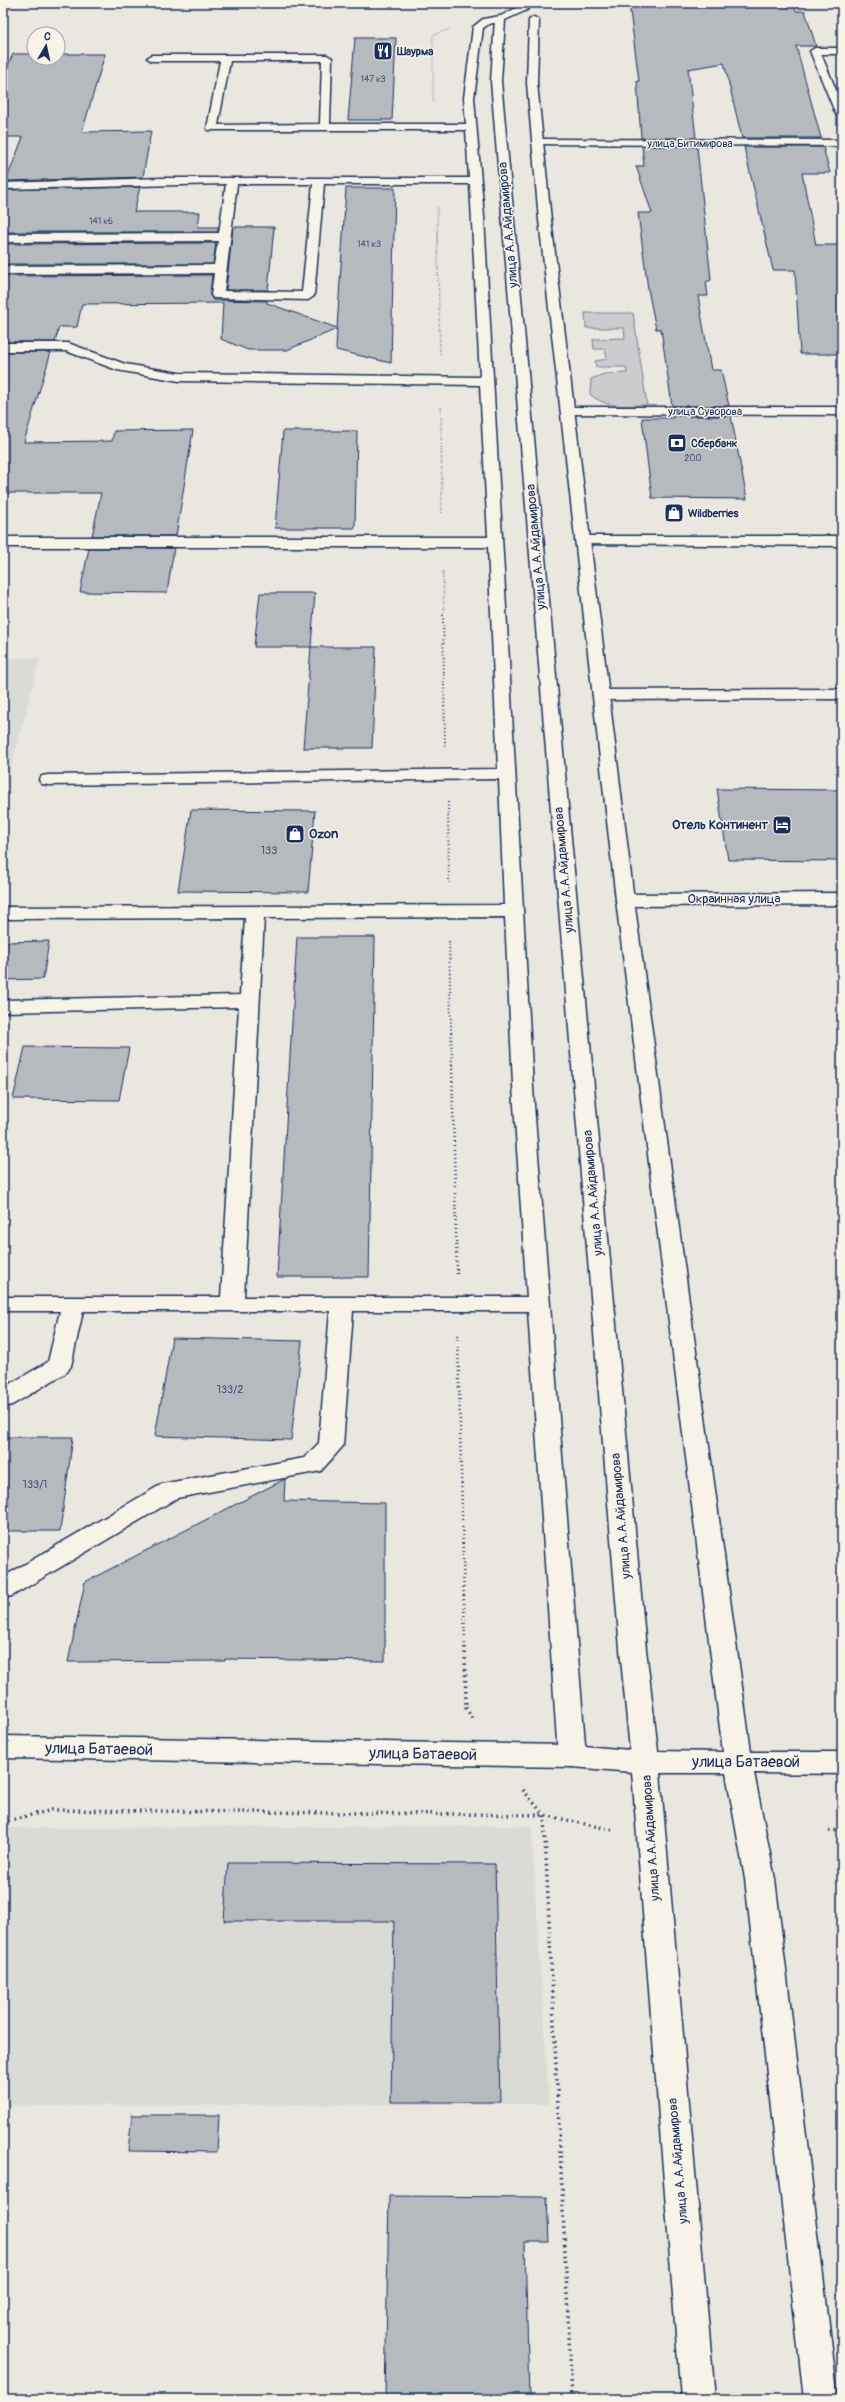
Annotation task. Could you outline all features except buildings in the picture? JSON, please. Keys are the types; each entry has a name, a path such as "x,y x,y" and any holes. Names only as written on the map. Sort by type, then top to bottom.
{"main road":[{"path":"572,1756 524,1105 495,542 469,98 478,27 528,7 537,142 625,900 738,1761 760,1879 821,2399"},
{"name":"улица А.А.Айдамирова","path":"493,20 502,162 633,1649 645,1762 698,2399"},
{"path":"842,51 815,51 842,118"},
{"path":"152,58 327,58 325,128"},
{"path":"226,58 212,128 471,128"},
{"name":"улица Битимирова","path":"537,142 842,143"},
{"path":"3,186 232,181 475,181"},
{"path":"232,181 217,295 308,296 319,181"},
{"path":"3,238 224,237"},
{"path":"3,270 220,269"},
{"path":"3,347 68,347 122,368 179,377 486,380"},
{"name":"улица Суворова","path":"568,411 842,411"},
{"path":"583,541 842,541"},
{"path":"3,542 495,542"},
{"path":"601,694 842,694"},
{"path":"48,780 507,774"},
{"name":"Окраинная улица","path":"625,900 842,899"},
{"path":"3,913 513,911"},
{"path":"232,1303 255,912"},
{"path":"3,1006 250,1001"},
{"path":"3,1589 171,1490 312,1465 331,1446 342,1303"},
{"path":"3,1304 538,1304"},
{"path":"3,1399 60,1366 73,1304"},
{"name":"улица Батаевой","path":"3,1747 572,1756 645,1762 738,1761 842,1763"}],"path":[{"path":"433,128 433,35 464,23 493,20"},
{"path":"436,180 441,380 445,749"},
{"path":"448,800 448,886"},
{"path":"449,936 466,1708 493,1755 544,1815 572,2399"},
{"path":"3,1822 52,1810 544,1815 615,1830"},
{"path":"829,1831 842,1830"}],"shaded area":[{"path":"585,313 633,313 647,405 610,404 596,399 590,394 591,379 604,374 627,373 626,367 596,367 595,361 607,359 605,349 594,349 593,339 625,338 624,328 586,328"},
{"path":"3,658 40,658 3,799"},
{"path":"531,1826 549,2104 3,2106 3,1861 6,1828"}],"place":[{"name":"Шаурма","path":"383,51"},
{"name":"Сбербанк","path":"677,443"},
{"name":"Wildberries","path":"674,513"},
{"name":"Отель Континент","path":"782,825"},
{"name":"Ozon","path":"295,834"}]}
